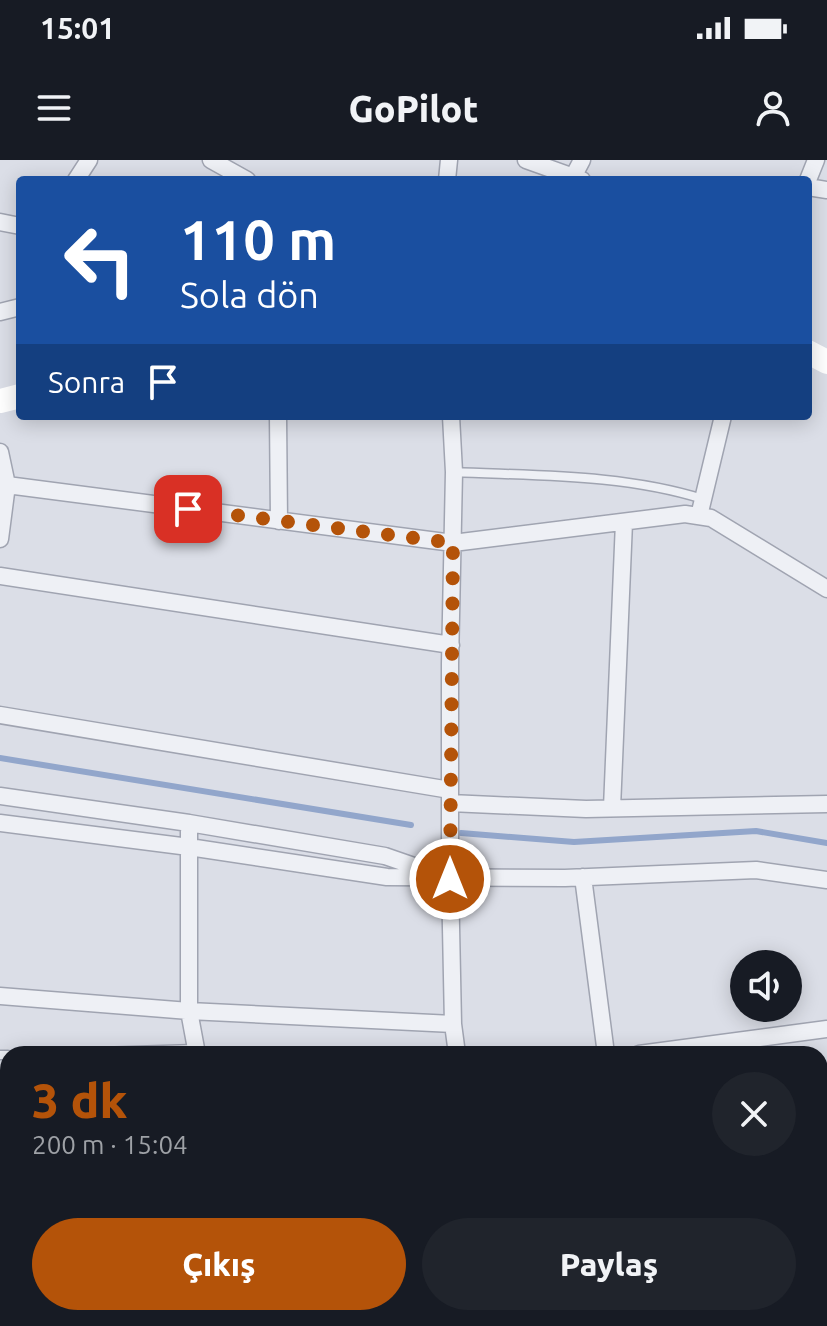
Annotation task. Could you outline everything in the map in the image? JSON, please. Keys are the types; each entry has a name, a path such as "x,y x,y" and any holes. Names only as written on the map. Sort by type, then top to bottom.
{"street":[{"path":"211,160 240,176"},
{"path":"526,160 571,176"},
{"path":"278,420 279,521"},
{"path":"451,420 454,472 450,879 456,1046"},
{"path":"699,516 722,420"},
{"path":"0,452 7,485 0,539"},
{"path":"7,485 453,543 685,514 711,518 827,589"},
{"path":"612,808 624,522"},
{"path":"0,576 451,645"},
{"path":"0,715 450,797 612,808 827,804"},
{"path":"0,796 189,823 385,856 450,879"},
{"path":"0,823 387,877 583,877 756,870 827,880"},
{"path":"189,823 189,1011 195,1046"},
{"path":"583,877 605,1046"},
{"path":"0,996 189,1011 453,1024"},
{"path":"699,1046 827,1029"}],"lane":[{"path":"454,472 595,478 672,489 703,499"}],"waterway":[{"path":"0,758 411,825"},
{"path":"461,833 574,842 756,831 827,843"}],"route":[{"path":"188,509 453,543 450,879"}]}
